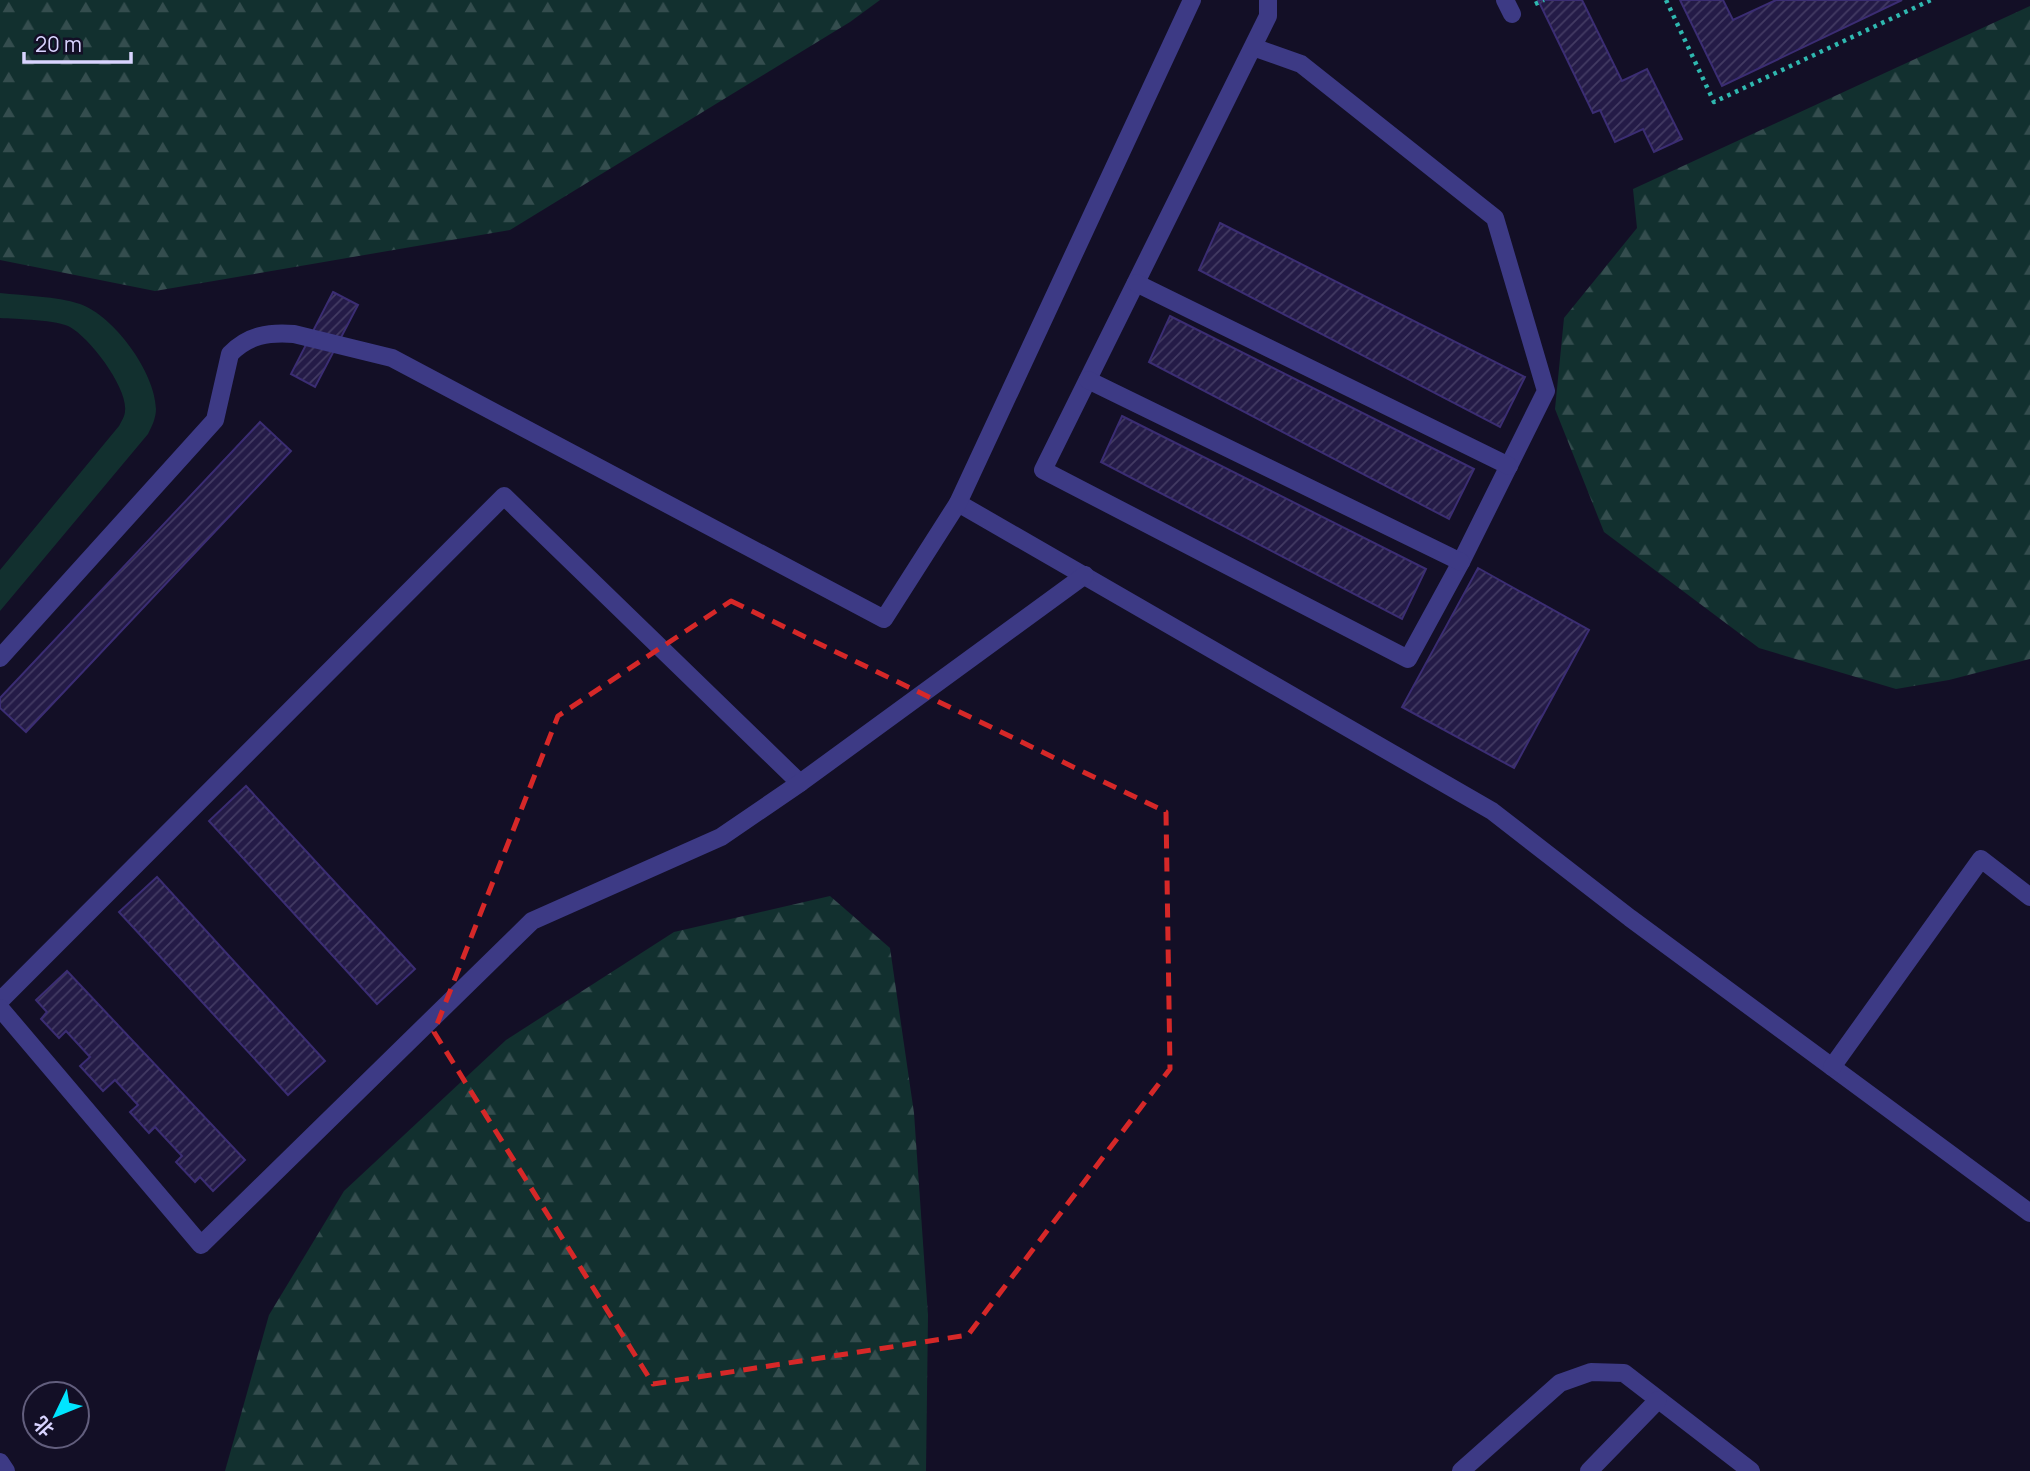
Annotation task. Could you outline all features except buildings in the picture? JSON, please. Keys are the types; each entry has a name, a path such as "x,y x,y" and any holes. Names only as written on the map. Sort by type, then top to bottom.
{"street":[{"path":"0,658 215,420 230,354 237,346 253,337 279,332 392,358 884,620 958,503 1192,0"},
{"path":"1253,47 1301,64 1495,218 1546,391 1461,562 1408,659 1043,470 1268,16 1268,0"},
{"path":"1136,283 1509,466"},
{"path":"1088,380 1461,562"},
{"path":"0,1001 505,496 800,783"},
{"path":"958,503 1492,811 1630,918 2030,1213"},
{"path":"0,1008 201,1245 532,921 721,836 800,783 1085,576"},
{"path":"1832,1067 1981,859 2030,897"},
{"path":"1461,1471 1560,1384 1591,1372 1625,1373 1751,1471"},
{"path":"1589,1471 1658,1400"},
{"path":"0,1462 5,1471"}],"path":[{"path":"1666,0 1714,102 1931,0"}],"highlighted area":[{"path":"731,601 1166,812 1170,1069 968,1335 653,1384 434,1032 558,716"}],"green space":[{"path":"0,0 880,0 850,22 510,230 155,291 0,260"},
{"path":"2030,6 2030,659 1949,680 1896,689 1759,648 1604,532 1555,409 1564,318 1637,228 1633,189"},
{"path":"0,293 61,299 93,310 119,333 130,347 148,379 156,409 148,434 0,611 0,570 119,426 125,411 124,401 114,377 97,352 78,333 57,323 0,318"},
{"path":"830,896 890,948 914,1113 928,1315 926,1471 225,1471 269,1315 344,1191 506,1040 674,932"}]}
